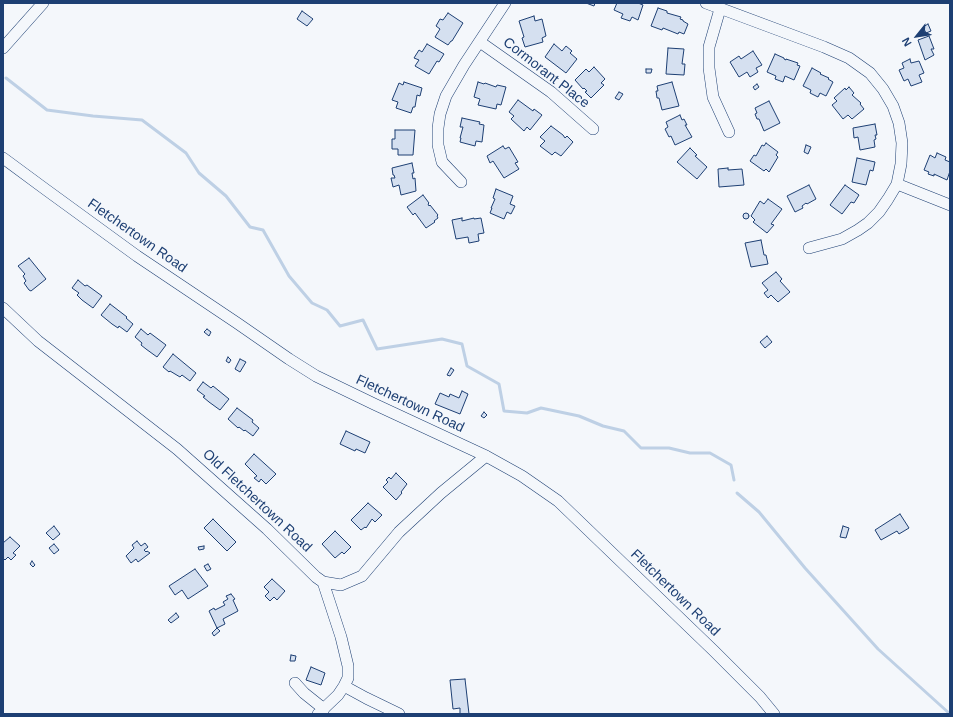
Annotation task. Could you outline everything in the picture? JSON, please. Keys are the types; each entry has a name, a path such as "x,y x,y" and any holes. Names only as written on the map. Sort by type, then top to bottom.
{"street":[{"path":"3,48 43,3"},
{"path":"460,182 442,162 438,145 440,114 446,96 464,65 505,3"},
{"path":"706,3 824,47 849,58 870,73 883,89 893,106 899,123 902,143 901,164 897,184 879,212 863,227 842,238 809,248"},
{"path":"720,9 709,47 708,68 713,97 729,132"},
{"name":"Cormorant Place","path":"480,42 551,92 593,129"},
{"name":"Fletchertown Road","path":"3,158 137,256 316,376 486,456 522,476 558,501 714,650 760,697 774,714"},
{"path":"897,184 950,204"},
{"name":"Old Fletchertown Road","path":"3,308 49,351 177,449 267,529 323,582"},
{"path":"295,683 321,712 338,695 348,678 348,666 341,637 323,582 341,585 362,576 399,532 441,493 486,456"},
{"path":"344,686 399,714"}],"building":[{"path":"586,3 595,3 594,6"},
{"path":"617,3 638,3 643,5 638,20 632,17 630,21 621,18 623,14 614,10"},
{"path":"658,8 667,11 667,13 681,17 680,19 688,24 684,34 679,32 678,34 663,28 662,30 651,26"},
{"path":"302,11 313,19 307,26 297,19"},
{"path":"448,13 463,23 448,45 435,37 440,29 436,26 440,19 443,20"},
{"path":"534,16 535,21 542,19 546,36 542,38 543,42 525,47 522,38 524,37 519,21"},
{"path":"928,24 931,31 926,33 923,27"},
{"path":"929,36 934,49 931,49 934,55 925,60 918,40"},
{"path":"427,44 444,54 439,62 437,61 429,74 415,66 419,60 414,58 419,50 422,52"},
{"path":"554,44 562,51 566,46 572,51 570,53 577,59 566,73 545,57"},
{"path":"668,48 684,49 682,64 685,64 684,75 666,74"},
{"path":"753,51 762,65 756,68 758,72 750,77 747,72 739,77 730,62 739,56 741,59"},
{"path":"775,54 786,60 798,63 797,65 800,66 794,80 785,76 783,82 775,79 776,76 767,72"},
{"path":"910,59 911,63 919,61 924,73 919,75 922,82 911,86 908,79 904,81 899,70 904,68 902,63"},
{"path":"594,67 605,79 601,83 604,85 591,98 585,92 587,91 584,88 583,89 575,80 586,69 589,72"},
{"path":"812,68 833,82 826,96 820,93 818,97 810,93 811,90 803,86"},
{"path":"646,69 652,69 651,73 646,73"},
{"path":"404,82 422,88 420,96 417,95 415,107 413,107 411,113 396,108 398,102 392,100 399,83 403,85"},
{"path":"478,82 496,87 497,85 506,87 501,105 497,104 496,109 478,105 480,99 474,97"},
{"path":"672,82 679,106 662,110 659,98 657,98 657,86"},
{"path":"757,84 759,87 755,90 753,87"},
{"path":"849,87 854,93 852,95 861,103 860,104 864,109 852,119 848,115 843,119 832,105 837,101 834,98 845,88 846,90"},
{"path":"619,92 623,94 619,100 615,98"},
{"path":"518,100 533,111 534,109 542,115 530,130 527,127 524,131 511,119 514,116 509,112"},
{"path":"769,101 780,123 764,131 755,114 757,113 755,108"},
{"path":"680,115 682,120 684,119 687,125 685,125 692,137 675,145 671,136 669,137 665,129 668,127 666,122"},
{"path":"462,118 480,122 479,124 484,125 482,142 476,141 475,146 460,142 463,127 460,127"},
{"path":"875,124 877,135 875,135 876,139 874,140 875,147 860,150 858,137 854,138 853,128"},
{"path":"551,126 565,138 567,136 573,142 561,156 555,152 552,155 540,146 545,141 540,137"},
{"path":"395,130 415,130 413,155 398,155 398,149 392,149 392,139 395,139"},
{"path":"766,143 778,152 776,155 778,157 769,172 766,169 764,171 750,161 754,155 756,156 762,145 764,146"},
{"path":"806,145 811,147 808,154 804,152"},
{"path":"503,146 505,149 509,147 518,162 515,163 519,169 504,178 493,161 490,163 487,156"},
{"path":"690,148 697,155 695,156 707,167 697,179 677,162"},
{"path":"937,153 946,157 945,160 950,162 950,171 947,180 934,174 934,176 928,174 929,172 924,170 930,155 935,158"},
{"path":"857,158 875,162 873,171 870,170 866,185 852,182"},
{"path":"412,163 414,173 412,173 413,179 415,178 416,191 401,195 399,185 393,187 391,178 395,178 392,168"},
{"path":"728,168 728,170 742,169 744,185 719,187 718,169"},
{"path":"809,185 816,199 807,204 806,203 802,206 803,208 795,212 787,196"},
{"path":"845,185 859,195 854,203 851,202 842,214 830,205"},
{"path":"496,189 513,196 510,204 515,206 511,214 507,212 504,219 490,213 495,199 493,198"},
{"path":"423,195 429,203 429,206 430,205 438,215 438,218 434,221 435,222 426,228 415,213 413,215 407,207"},
{"path":"768,199 782,209 771,224 774,225 767,233 753,222 755,220 751,216 760,201 764,204"},
{"path":"746,213 749,216 746,219 743,216"},
{"path":"462,218 462,221 481,218 484,233 478,234 479,241 469,243 468,237 456,239 452,220"},
{"path":"761,240 764,255 766,255 768,264 751,267 745,243"},
{"path":"29,258 46,279 31,291 24,283 26,281 23,276 25,274 18,266"},
{"path":"776,272 782,279 780,281 790,292 778,302 771,295 768,298 764,293 768,290 762,283"},
{"path":"78,280 102,296 93,308 82,300 77,295 79,293 72,288"},
{"path":"110,304 127,317 126,318 133,324 127,332 119,326 118,328 101,315"},
{"path":"141,329 148,335 150,333 166,345 157,357 141,345 142,343 135,337"},
{"path":"207,329 211,332 209,336 204,332"},
{"path":"767,336 772,342 765,348 760,342"},
{"path":"173,354 196,373 190,381 182,375 180,377 170,371 169,372 163,367"},
{"path":"228,357 231,360 229,363 226,361"},
{"path":"240,359 246,362 240,372 235,369"},
{"path":"451,368 454,370 450,376 447,375"},
{"path":"203,382 211,388 213,386 229,399 220,410 203,397 205,396 197,390"},
{"path":"462,391 468,394 460,414 435,404 440,393 449,397 450,394 459,398"},
{"path":"237,408 253,420 252,422 259,428 253,436 245,430 244,431 239,427 238,428 228,419"},
{"path":"484,412 487,415 484,418 481,416"},
{"path":"346,431 370,442 365,453 356,449 355,451 340,444"},
{"path":"254,454 276,474 266,484 261,479 259,482 254,478 257,476 245,464"},
{"path":"396,473 407,484 396,500 383,487 388,482 386,480 389,477 391,479"},
{"path":"368,503 382,515 375,522 372,519 366,528 365,527 361,530 351,520"},
{"path":"900,514 909,528 899,534 897,531 881,540 875,530"},
{"path":"213,519 236,542 227,551 204,528"},
{"path":"54,526 60,534 53,540 46,533"},
{"path":"843,526 849,528 846,538 840,537"},
{"path":"335,531 351,547 344,554 342,552 335,558 322,544"},
{"path":"10,537 20,546 13,553 16,555 11,560 8,557 5,560 3,558 3,543"},
{"path":"137,541 141,546 145,543 148,547 144,550 150,553 138,562 136,559 131,563 126,556 134,548 132,545"},
{"path":"54,544 59,550 54,554 49,548"},
{"path":"204,546 204,549 199,550 198,547"},
{"path":"32,561 35,565 33,567 30,564"},
{"path":"208,564 211,569 207,571 204,566"},
{"path":"195,569 208,586 188,599 182,590 175,595 169,586"},
{"path":"272,579 285,591 277,600 274,597 270,601 265,596 269,592 264,587"},
{"path":"231,594 235,599 233,600 238,611 223,619 225,624 217,628 209,611 225,605 223,602 228,599 226,596"},
{"path":"176,613 179,617 171,623 168,620"},
{"path":"217,628 220,631 214,636 212,633"},
{"path":"291,655 296,656 295,661 290,661"},
{"path":"311,667 325,673 321,685 306,680"},
{"path":"465,679 469,714 460,714 460,708 453,709 450,680"}],"waterway":[{"path":"6,78 47,110 142,120 186,153 199,173 226,196 250,227 263,230 289,276 312,303 327,310 340,326 363,320 377,349 442,339 462,344 467,366 499,384 504,411 527,413 541,408 579,416 603,426 624,431 641,448 669,448 690,453 710,453 731,465 734,480"},
{"path":"737,493 759,512 805,568 878,649 950,714"}]}
